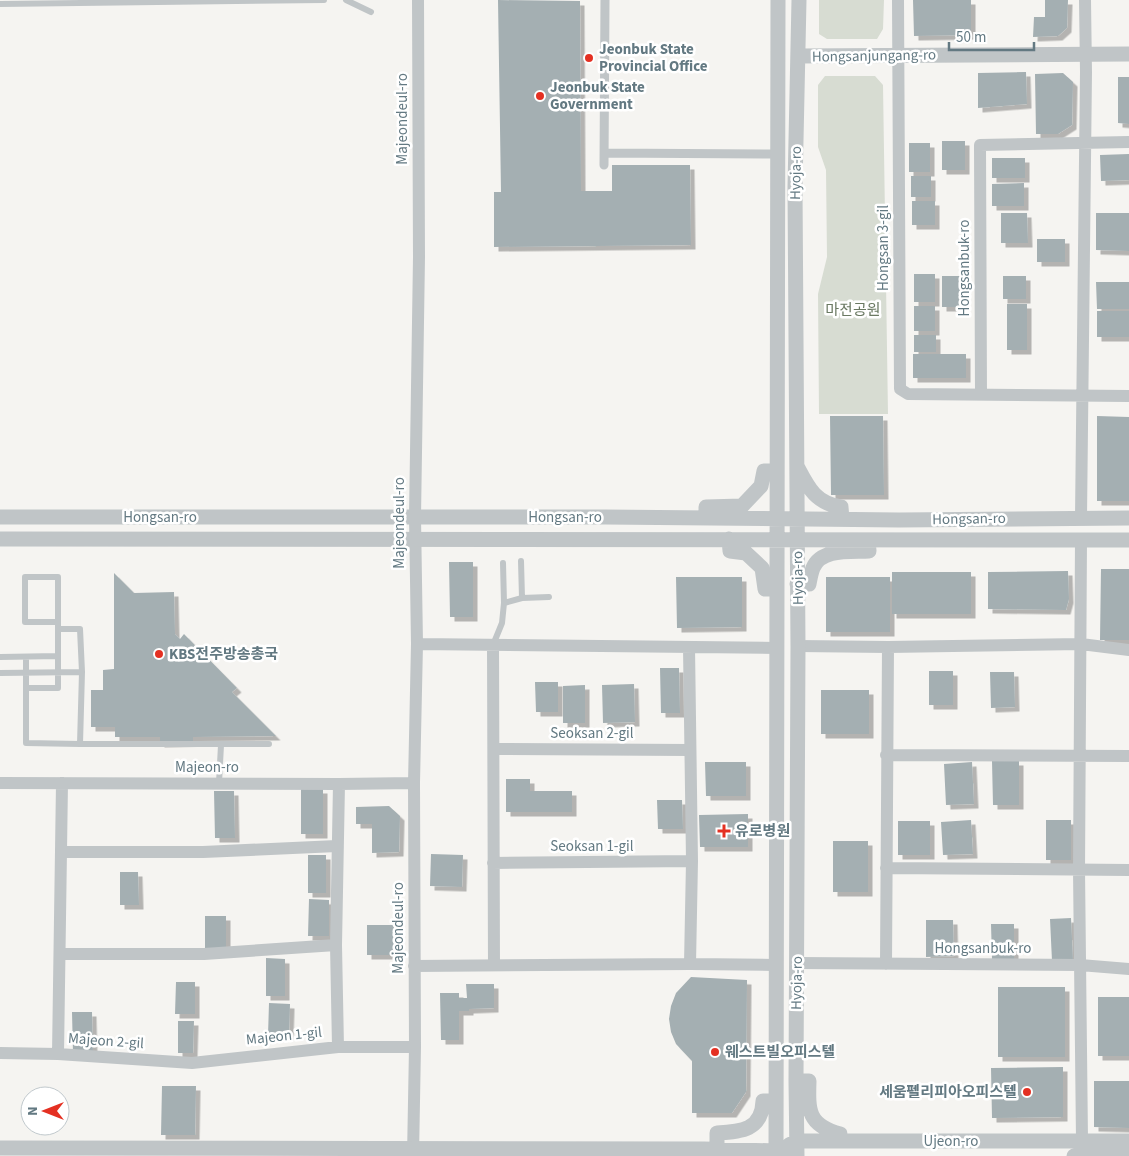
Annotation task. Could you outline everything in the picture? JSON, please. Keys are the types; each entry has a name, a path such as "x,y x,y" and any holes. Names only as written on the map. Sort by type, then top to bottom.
{"street":[{"name":"Majeondeul-ro","path":"413,1153 415,1047 414,783 417,644 415,517 419,257 418,0"},
{"path":"604,165 605,0"},
{"name":"Hyoja-ro","path":"778,0 775,1101 781,1154"},
{"name":"Hyoja-ro","path":"797,1149 798,584 795,188 799,0"},
{"path":"898,0 898,55"},
{"path":"1081,517 1085,0"},
{"name":"Hongsanjungang-ro","path":"798,56 1129,54"},
{"name":"Hongsan 3-gil","path":"898,55 900,389 908,394 981,394"},
{"name":"Hongsanbuk-ro","path":"981,394 980,145 1129,142"},
{"path":"604,153 777,154"},
{"path":"981,394 1129,396"},
{"path":"796,466 817,496 828,505 841,507 842,519"},
{"path":"706,518 706,507 742,506 762,486 764,471 776,470"},
{"name":"Hongsan-ro","path":"0,517 797,518 900,520 1129,518"},
{"name":"Hongsan-ro","path":"0,538 1129,540"},
{"path":"729,539 730,551 746,553 762,568 765,589 777,589"},
{"path":"798,584 809,584 814,566 825,555 836,552 869,551 868,540"},
{"path":"1081,540 1079,870 1082,1140"},
{"path":"417,644 777,648"},
{"path":"798,646 888,647 1081,644 1129,650"},
{"path":"493,645 494,965"},
{"path":"690,647 692,861 690,964"},
{"path":"886,964 888,647"},
{"name":"Seoksan 2-gil","path":"494,749 690,750"},
{"path":"886,755 1129,756"},
{"name":"Majeon-ro","path":"0,783 414,783"},
{"name":"Majeon 2-gil","path":"62,783 58,1054 192,1063"},
{"name":"Majeon 1-gil","path":"192,1063 338,1047 336,946 338,784"},
{"path":"61,852 203,852 337,846"},
{"name":"Seoksan 1-gil","path":"493,863 692,861"},
{"path":"886,868 1129,870"},
{"path":"60,954 204,954 336,946"},
{"name":"Hongsanbuk-ro","path":"798,963 1080,965 1129,969"},
{"path":"414,966 775,965"},
{"path":"338,1047 415,1047"},
{"path":"0,1053 58,1054"},
{"path":"796,1081 809,1081 811,1116 825,1130 840,1134 840,1141"},
{"path":"722,1152 717,1133 740,1132 749,1129 763,1112 763,1101 775,1101"},
{"name":"Ujeon-ro","path":"0,1148 198,1152 722,1152 781,1154 840,1141 1129,1141"},
{"path":"1074,1156 1129,1156"}],"lane":[{"path":"0,4 324,0"},
{"path":"346,0 371,12"},
{"path":"522,561 522,598"},
{"path":"493,645 502,623 504,563"},
{"path":"26,688 58,688 58,626 58,577 25,576 25,622 58,626 80,629 82,672 80,744"},
{"path":"504,603 522,598 549,598"},
{"path":"0,657 58,656"},
{"path":"26,657 26,743 269,744"},
{"path":"0,672 82,672"},
{"path":"219,783 221,744"},
{"path":"1074,1156 1082,1140"}],"green space":[{"path":"819,0 884,0 883,29 877,39 827,39 819,34"},
{"name":"마전공원","path":"825,76 875,76 883,85 888,414 819,414 818,294 827,257 826,170 818,147 818,85"}],"building":[{"path":"498,0 580,1 581,191 612,191 612,165 690,165 691,245 494,247 494,192 501,192"},
{"path":"913,0 971,0 971,35 914,36"},
{"path":"1045,0 1068,0 1067,28 1058,36 1033,37 1034,17 1045,17"},
{"path":"1026,72 1027,104 978,108 978,73"},
{"path":"1063,73 1073,82 1072,125 1058,134 1036,134 1035,74"},
{"path":"1118,77 1129,77 1129,124 1118,123"},
{"path":"942,141 965,141 965,170 942,170"},
{"path":"909,143 930,143 930,172 909,172"},
{"path":"1129,154 1129,180 1101,181 1100,155"},
{"path":"992,158 1025,158 1025,178 992,178"},
{"path":"911,176 931,176 931,197 911,197"},
{"path":"1024,183 1024,206 992,206 992,184"},
{"path":"912,201 935,201 935,225 912,225"},
{"path":"1001,213 1027,213 1028,243 1001,243"},
{"path":"1096,213 1129,213 1129,251 1096,250"},
{"path":"1037,239 1065,239 1065,262 1037,262"},
{"path":"914,274 935,274 935,302 914,302"},
{"path":"942,276 962,276 962,307 942,307"},
{"path":"1003,276 1026,276 1026,299 1003,299"},
{"path":"1096,282 1129,282 1129,309 1097,309"},
{"path":"1007,304 1027,304 1027,350 1007,350"},
{"path":"914,306 935,306 935,331 914,331"},
{"path":"1097,311 1129,311 1129,337 1097,337"},
{"path":"914,335 936,335 936,352 914,352"},
{"path":"913,354 966,354 966,378 913,378"},
{"path":"830,416 883,416 884,495 831,495"},
{"path":"1097,416 1129,417 1129,501 1097,501"},
{"path":"449,562 473,562 473,617 450,617"},
{"path":"1101,569 1129,569 1129,640 1100,640"},
{"path":"1068,571 1069,599 1066,610 988,609 988,572"},
{"path":"892,572 971,572 971,614 892,614"},
{"name":"KBS전주방송총국","path":"114,573 134,593 174,592 175,634 180,639 184,634 237,688 232,692 276,736 193,737 193,742 160,743 160,737 115,737 115,727 91,727 91,690 103,690 103,670 114,669"},
{"path":"676,577 742,577 742,627 677,628"},
{"path":"826,577 890,577 890,632 826,632"},
{"path":"660,668 679,668 680,713 661,713"},
{"path":"929,671 953,671 953,705 929,705"},
{"path":"990,672 1014,672 1015,707 991,708"},
{"path":"535,682 558,682 558,712 536,712"},
{"path":"634,684 635,722 603,723 602,685"},
{"path":"585,685 585,723 563,723 563,686"},
{"path":"821,690 869,690 869,734 821,734"},
{"path":"992,761 1019,761 1019,805 993,805"},
{"path":"705,762 746,762 746,796 706,796"},
{"path":"972,762 974,804 946,805 944,764"},
{"path":"506,779 530,779 530,791 572,791 572,812 506,812"},
{"path":"301,789 323,789 323,834 301,834"},
{"path":"214,791 234,791 235,838 215,838"},
{"path":"657,800 682,800 683,829 658,829"},
{"path":"389,806 400,816 399,852 372,853 372,824 356,824 356,807"},
{"name":"유로병원","path":"748,814 748,847 700,847 699,815"},
{"path":"971,820 973,854 943,855 941,822"},
{"path":"1046,820 1071,820 1071,860 1046,860"},
{"path":"898,821 930,821 930,855 898,855"},
{"path":"833,841 868,841 868,892 833,892"},
{"path":"431,854 463,855 462,887 430,886"},
{"path":"308,855 326,855 326,893 308,893"},
{"path":"120,872 138,872 139,905 120,905"},
{"path":"309,899 329,900 329,936 308,936"},
{"path":"205,916 226,916 226,951 205,951"},
{"path":"1071,918 1073,961 1052,961 1050,919"},
{"path":"926,920 953,920 954,956 926,957"},
{"path":"991,924 1014,924 1014,959 992,959"},
{"path":"367,925 398,925 398,955 367,955"},
{"path":"266,958 285,959 285,996 266,996"},
{"name":"웨스트빌오피스텔","path":"691,977 747,980 746,1092 732,1113 692,1113 692,1061 676,1044 671,1032 669,1019 676,993"},
{"path":"176,982 195,982 195,1014 175,1014"},
{"path":"466,984 494,984 494,1008 459,1011 459,1040 441,1040 440,993 459,993 459,998 467,998"},
{"path":"998,987 1065,987 1065,1057 998,1057"},
{"path":"1098,997 1129,997 1129,1056 1098,1056"},
{"path":"269,1003 290,1004 289,1036 268,1036"},
{"path":"72,1012 92,1012 93,1054 73,1054"},
{"path":"178,1021 194,1021 193,1053 178,1053"},
{"name":"세움펠리피아오피스텔","path":"1063,1067 1063,1117 992,1118 991,1068"},
{"path":"1094,1081 1129,1081 1129,1128 1094,1127"},
{"path":"162,1086 196,1086 195,1135 161,1135"}],"place":[{"name":"Jeonbuk State Provincial Office","path":"589,58"},
{"name":"Jeonbuk State Government","path":"540,96"},
{"name":"KBS전주방송총국","path":"159,654"},
{"name":"유로병원","path":"724,831"},
{"name":"웨스트빌오피스텔","path":"715,1052"},
{"name":"세움펠리피아오피스텔","path":"1027,1092"}]}
